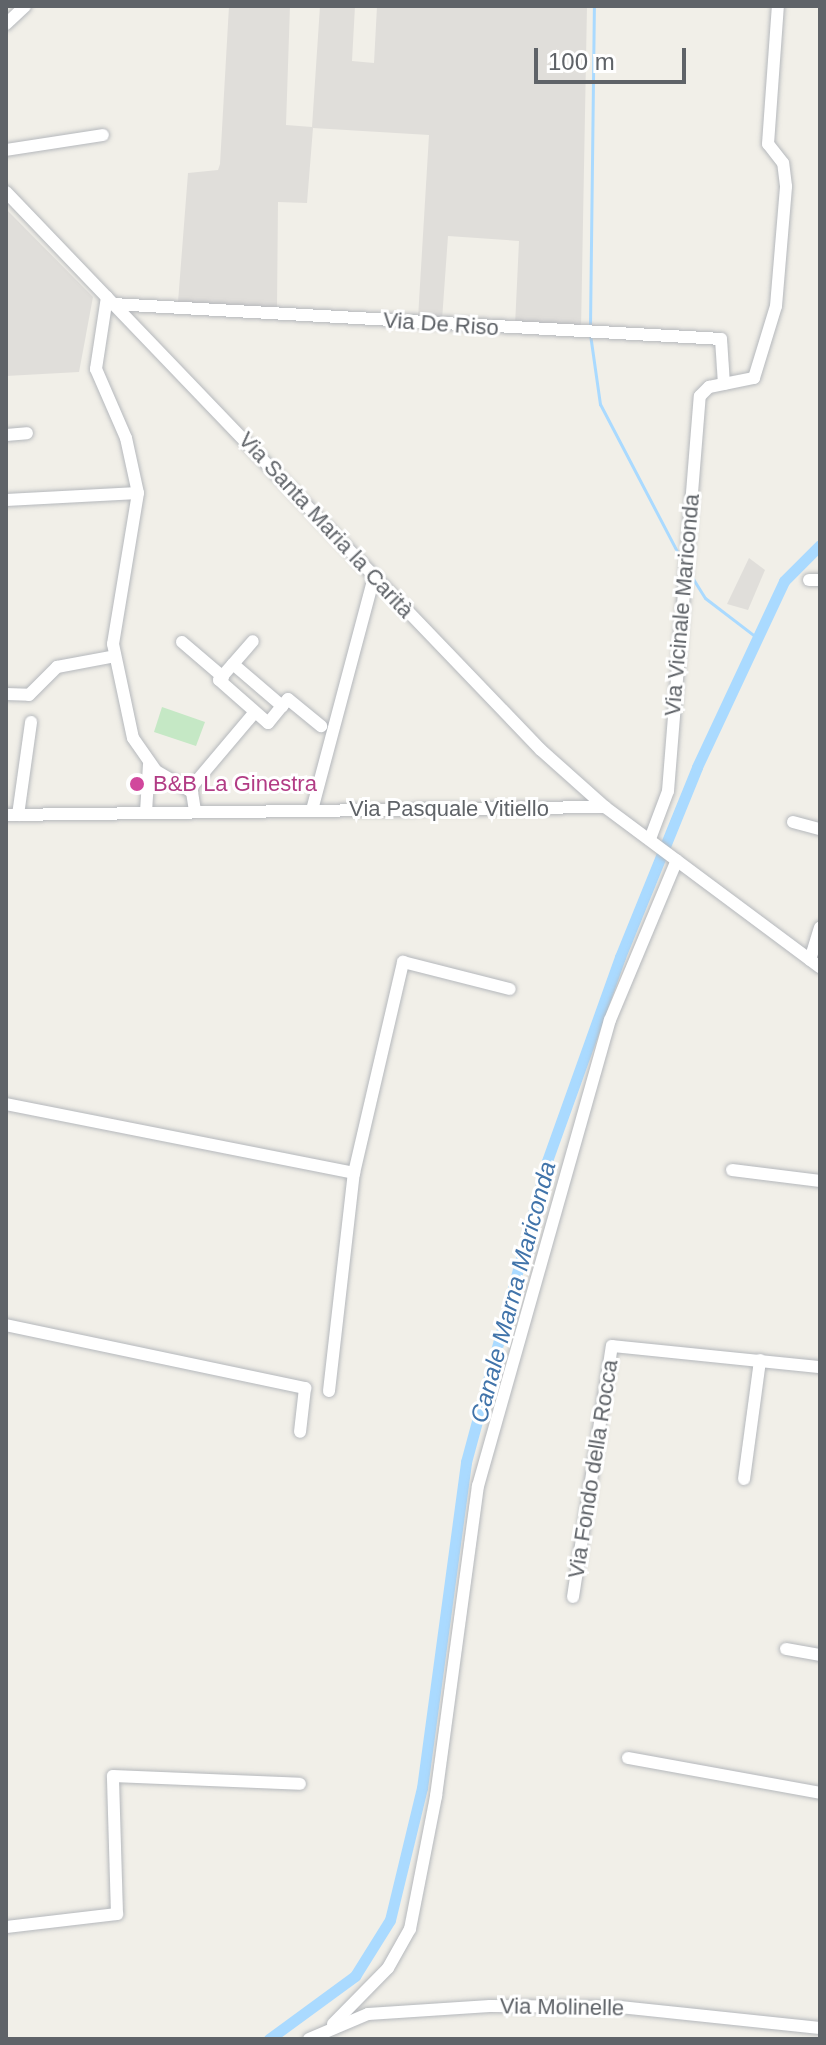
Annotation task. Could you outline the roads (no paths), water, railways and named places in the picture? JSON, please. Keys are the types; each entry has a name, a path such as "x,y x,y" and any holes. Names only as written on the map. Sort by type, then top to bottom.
{"street":[{"path":"6,24 25,6"},
{"path":"724,384 758,374 777,297 786,173 768,144 778,6"},
{"path":"6,150 103,135"},
{"name":"Via Santa Maria la Carità","path":"6,192 511,720 605,807 815,963"},
{"path":"110,301 96,369 126,438 138,493 113,625 115,656 128,723 149,764 189,790 195,810"},
{"name":"Via De Riso","path":"110,301 590,334 721,339 724,384"},
{"name":"Via Vicinale Mariconda","path":"654,842 668,791 700,396 724,384"},
{"path":"6,435 27,433"},
{"path":"6,500 138,493"},
{"path":"312,810 374,577"},
{"path":"253,641 219,680 268,723 288,699 321,726"},
{"path":"182,642 223,677"},
{"path":"6,694 29,695 57,667 115,656"},
{"path":"233,664 282,706"},
{"path":"189,790 255,712"},
{"path":"12,815 31,722"},
{"path":"146,812 149,764"},
{"path":"148,795 157,783 171,780"},
{"name":"Via Pasquale Vitiello","path":"12,815 195,810 605,807"},
{"path":"793,822 820,829"},
{"path":"333,2024 388,1968 410,1929 436,1796 478,1486 610,1020 674,857"},
{"path":"815,963 820,928"},
{"path":"329,1391 354,1173 403,962 510,989"},
{"path":"6,1104 354,1173"},
{"path":"732,1170 820,1181"},
{"path":"6,1325 305,1388 300,1432"},
{"name":"Via Fondo della Rocca","path":"573,1597 612,1346 820,1367"},
{"path":"744,1479 760,1360"},
{"path":"786,1649 820,1655"},
{"path":"628,1758 820,1793"},
{"path":"6,1927 117,1914 113,1776 300,1784"},
{"name":"Via Molinelle","path":"309,2039 333,2024 368,2014 490,2006 620,2007 813,2031"}],"waterway":[{"path":"590,326 594,6"},
{"path":"590,334 600,404 682,561"},
{"name":"Canale Marna Mariconda","path":"269,2039 355,1976 390,1920 422,1788 466,1462 547,1161 620,957 697,767 784,581 820,545"},
{"path":"690,574 705,598 756,637"}],"place":[{"name":"B&B La Ginestra","path":"137,784"}]}
